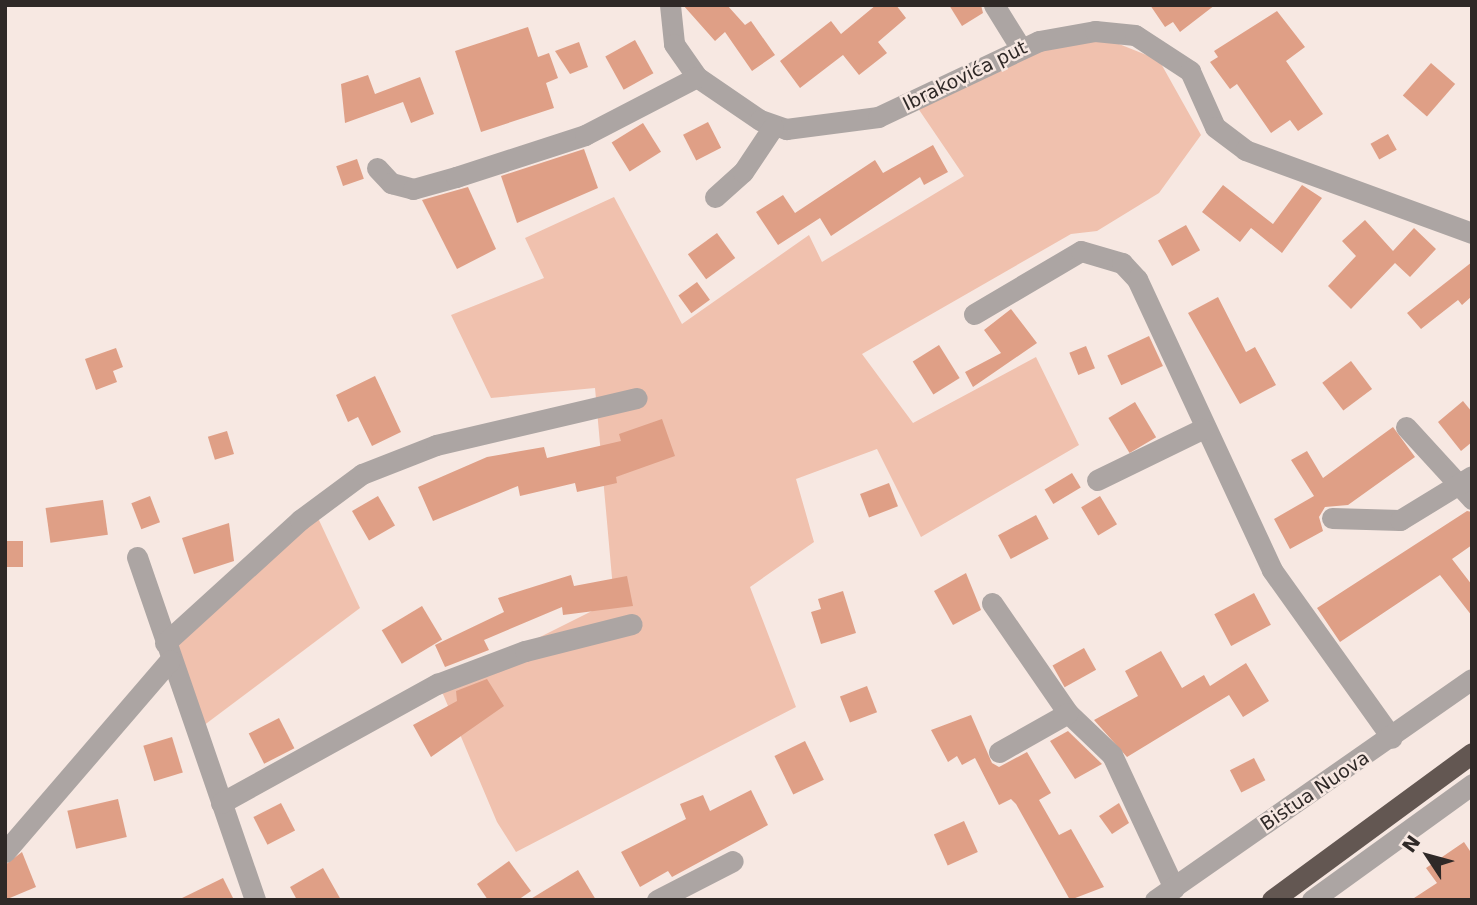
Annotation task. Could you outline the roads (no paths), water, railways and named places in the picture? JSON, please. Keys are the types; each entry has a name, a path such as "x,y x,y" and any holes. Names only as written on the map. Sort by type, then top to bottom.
{"highway":[{"path":"1272,900 1472,754"}],"street":[{"path":"670,5 674,44 697,77 773,127 743,172 715,197"},
{"path":"994,5 1020,47"},
{"name":"Ibrakovića put","path":"773,127 878,117 1020,47 1095,31 1135,35 1190,71 1214,127 1245,150 1472,233"},
{"path":"377,169 391,183 413,189 456,177 596,130 697,77"},
{"path":"974,314 1081,251 1122,263 1137,279 1202,429 1272,570 1392,738"},
{"path":"5,852 167,651 300,520 362,474 436,445 637,398"},
{"path":"1332,517 1400,520 1467,486 1406,427"},
{"path":"1097,480 1202,429"},
{"path":"137,557 167,651 255,900"},
{"path":"992,603 1068,713 1112,755 1174,888"},
{"path":"221,803 437,684 524,651 632,624"},
{"name":"Bistua Nuova","path":"1155,900 1392,738 1472,679"},
{"path":"999,752 1068,713"},
{"path":"1312,900 1472,784"},
{"path":"657,900 733,861"}]}
